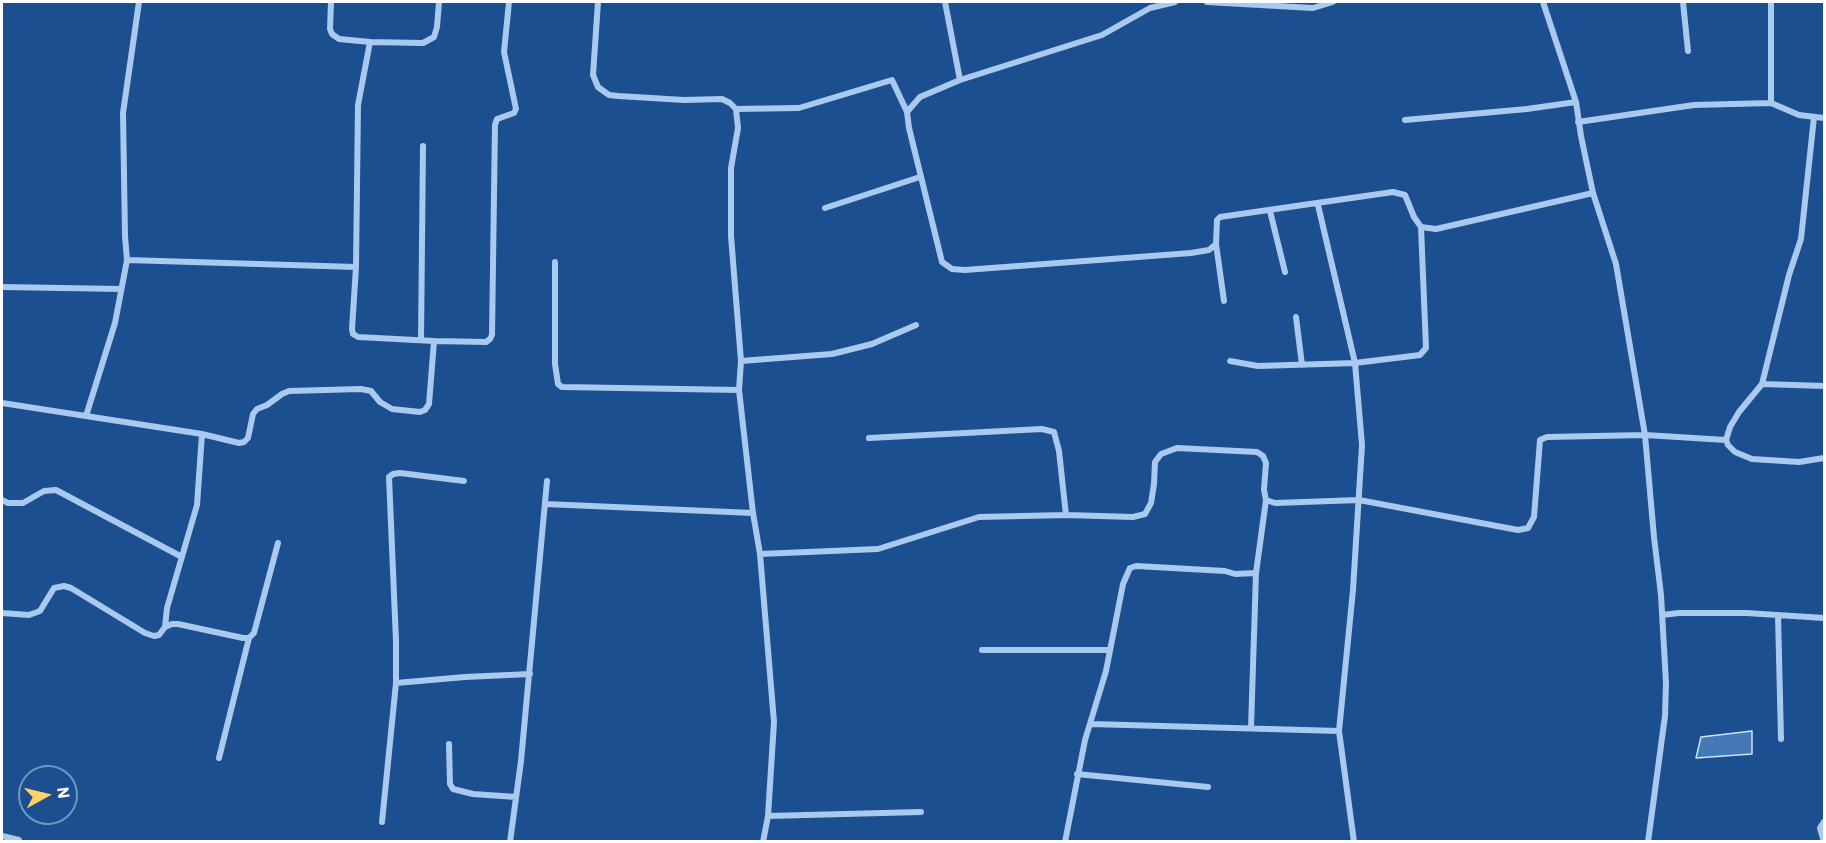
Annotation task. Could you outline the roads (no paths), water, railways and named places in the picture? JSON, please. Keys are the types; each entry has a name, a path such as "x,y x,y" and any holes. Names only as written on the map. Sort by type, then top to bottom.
{"street":[{"path":"86,416 115,322 127,260 123,113 139,2"},
{"path":"331,2 330,29 332,34 339,39 423,43 434,37 439,2"},
{"path":"370,42 358,105 353,334 358,337 486,342 492,335 495,125 497,119 514,113 516,109 504,52 509,2"},
{"path":"598,2 593,75 598,87 609,94 618,96 684,100 722,99 736,109 738,128 731,168 731,236 741,360 739,390 760,554 774,722 768,816 763,842"},
{"path":"945,2 960,80"},
{"path":"907,112 920,97 960,80 1102,35 1150,8 1175,2"},
{"path":"1207,2 1313,8 1333,2"},
{"path":"1543,2 1576,102 1593,193 1616,264 1645,435 1666,667 1665,716 1648,842"},
{"path":"1683,2 1688,51"},
{"path":"1771,2 1771,104"},
{"path":"736,109 799,108 891,80 907,112 920,177 942,262 952,269 965,270 1191,253 1209,250 1216,244"},
{"path":"1405,120 1527,109 1576,102"},
{"path":"1578,122 1694,105 1771,104 1799,115 1824,118"},
{"path":"1814,117 1800,239 1762,384 1738,412 1726,440 1735,452 1752,459 1799,462 1824,458"},
{"path":"421,340 423,146"},
{"path":"825,208 920,177"},
{"path":"1224,301 1216,244 1217,220 1220,217 1318,205 1393,192 1405,195 1421,228 1426,348 1420,355 1354,363 1302,365 1257,366 1230,362"},
{"path":"1421,228 1436,229 1593,193"},
{"path":"1318,205 1354,363 1362,444 1339,731 1354,842"},
{"path":"1270,211 1285,272"},
{"path":"127,260 356,267"},
{"path":"555,262 555,364 558,384 562,387 739,390"},
{"path":"2,287 122,289"},
{"path":"1296,317 1302,365"},
{"path":"741,360 832,354 872,344 916,326"},
{"path":"2,403 202,434 239,443 244,442 249,435 252,414 257,408 267,405 289,391 361,389 371,391 380,402 392,409 420,412 425,410 429,404 434,341"},
{"path":"1762,384 1824,386"},
{"path":"869,438 1042,429 1054,432 1059,451 1066,515"},
{"path":"165,627 167,608 197,505 202,434"},
{"path":"1266,500 1275,503 1359,500 1518,530 1528,528 1534,517 1540,440 1547,437 1645,435 1726,440"},
{"path":"760,554 878,549 979,517 1066,515 1133,517 1144,514 1151,503 1155,462 1161,454 1177,448 1257,452 1263,456 1266,463 1264,490 1266,500 1256,573 1251,728"},
{"path":"382,822 396,683 389,477 400,473 464,481"},
{"path":"510,842 530,674 547,481"},
{"path":"2,500 8,503 22,503 44,491 56,490 182,557"},
{"path":"545,504 753,513"},
{"path":"219,758 249,638 254,633 278,543"},
{"path":"1065,842 1084,740 1091,724 1106,671 1123,584 1130,568 1136,566 1225,571 1235,574 1256,573"},
{"path":"2,613 30,615 40,611 54,588 64,586 154,636 159,635 165,627 178,624 249,638"},
{"path":"1662,615 1746,613 1824,618"},
{"path":"1778,615 1781,739"},
{"path":"982,650 1110,650"},
{"path":"396,683 465,676 530,674"},
{"path":"1091,724 1339,731"},
{"path":"449,744 450,784 453,789 473,794 516,797"},
{"path":"1077,774 1208,787"},
{"path":"768,816 921,812"},
{"path":"1824,822 1820,828 1824,842"},
{"path":"2,836 19,840"}]}
